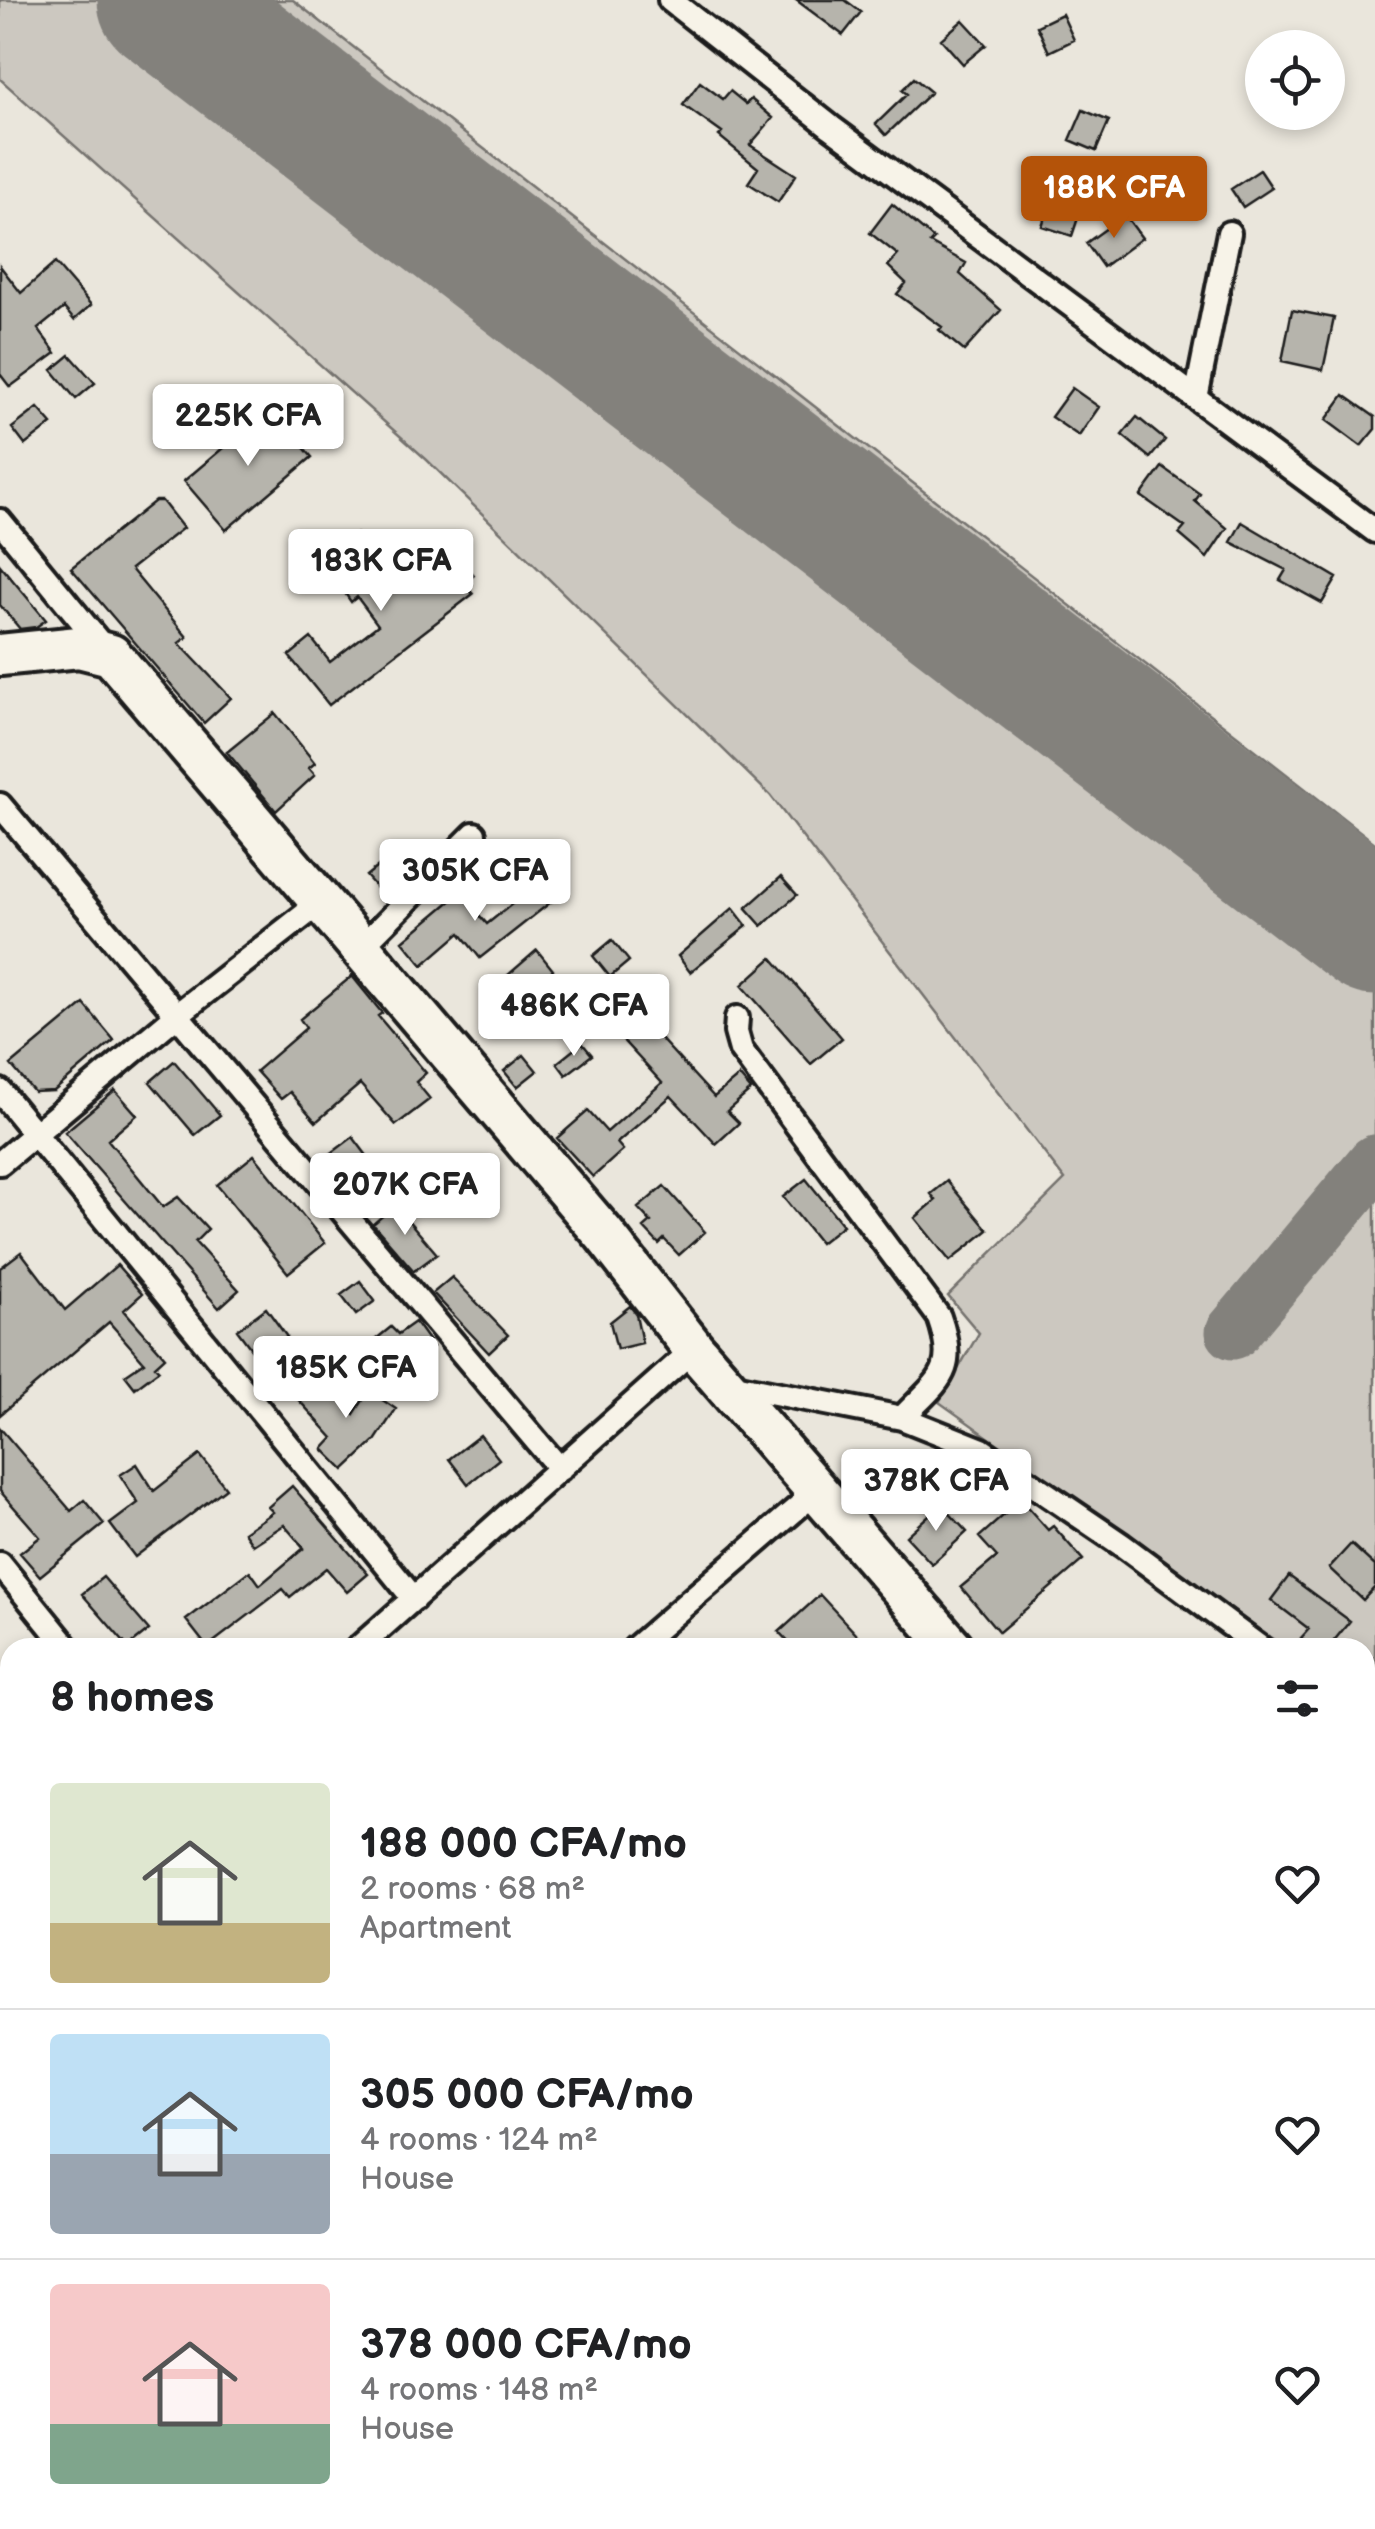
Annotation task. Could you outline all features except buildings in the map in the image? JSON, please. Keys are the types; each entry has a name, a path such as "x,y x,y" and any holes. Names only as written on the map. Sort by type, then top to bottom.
{"highway":[{"path":"0,654 79,647 111,656 604,1234 694,1349 944,1638"}],"street":[{"path":"670,0 831,127 1375,531"},
{"path":"1196,398 1230,233"},
{"path":"0,522 111,656"},
{"path":"0,805 560,1469"},
{"path":"360,948 474,834"},
{"path":"0,1163 320,902"},
{"path":"737,1018 741,1050 939,1317 948,1343 948,1361 938,1380 902,1418"},
{"path":"0,1092 414,1598"},
{"path":"369,1638 694,1349"},
{"path":"726,1384 902,1418 982,1450 1122,1545 1248,1638"},
{"path":"648,1638 818,1490"},
{"path":"0,1564 60,1638"}],"shaded area":[{"path":"0,0 293,0 1375,843 1375,1638 1271,1638 939,1402 979,1333 948,1296 1065,1180 770,795 427,460 0,79"}],"taxiway":[{"path":"1233,1332 1375,1162"}],"runway":[{"path":"165,0 1375,928"}]}
